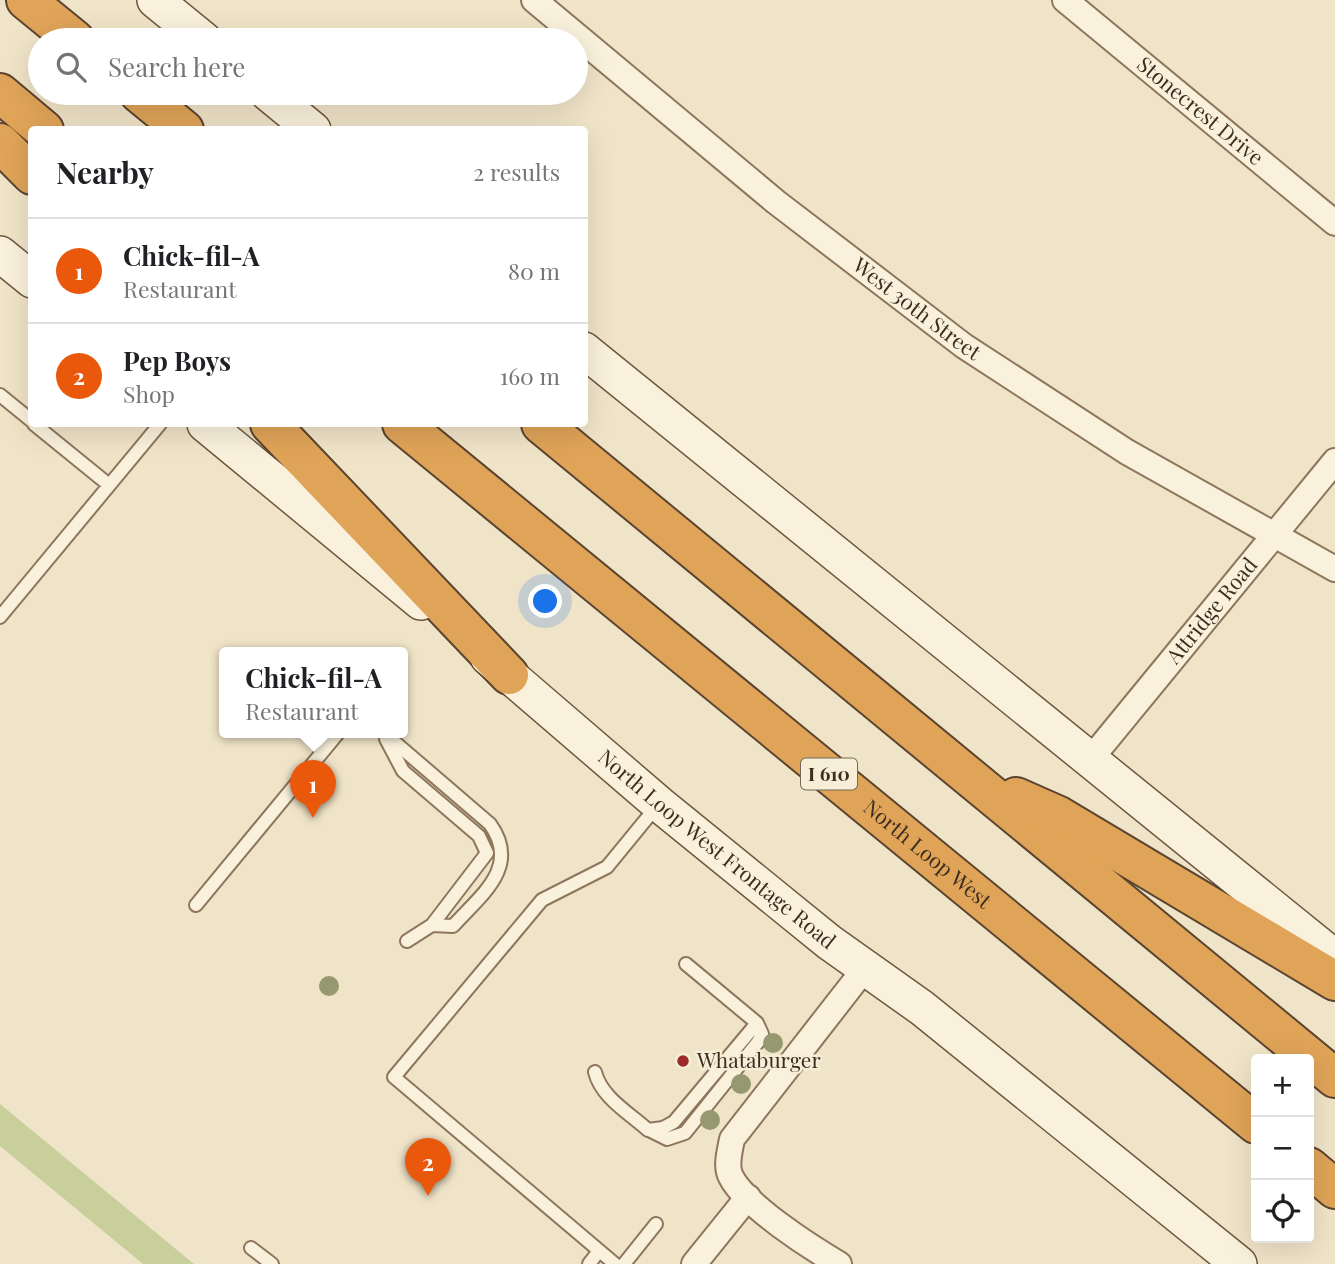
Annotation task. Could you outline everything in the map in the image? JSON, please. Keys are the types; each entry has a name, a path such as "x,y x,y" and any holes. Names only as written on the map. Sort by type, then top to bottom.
{"highway":[{"path":"26,0 60,28"},
{"path":"0,93 39,126"},
{"path":"154,105 179,126"},
{"path":"0,142 28,171"},
{"path":"273,427 509,675"},
{"name":"North Loop West","path":"406,427 1251,1120"},
{"path":"545,427 1335,1078"},
{"path":"973,778 1059,816 1335,981"},
{"path":"1314,1171 1335,1189"}],"main road":[{"path":"155,0 189,28"},
{"path":"283,105 308,126"},
{"path":"0,254 28,277"},
{"path":"588,354 1335,958"},
{"name":"North Loop West Frontage Road","path":"209,427 509,675 659,804 830,942 922,1008 1239,1264"}],"street":[{"name":"West 30th Street","path":"534,0 568,28"},
{"name":"Stonecrest Drive","path":"1065,0 1335,223"},
{"name":"West 30th Street","path":"588,45 776,202 964,346 1127,452 1276,533 1335,569"},
{"name":"Attridge Road","path":"1089,761 1335,461"},
{"path":"839,1264 806,1244 748,1197 731,1176 728,1161 732,1139 866,967"},
{"path":"694,1264 748,1197"}],"lane":[{"path":"0,395 28,418"},
{"path":"39,427 109,485"},
{"path":"0,617 157,427"},
{"path":"195,905 334,738"},
{"path":"386,738 404,771 485,844 484,860 432,925 407,941"},
{"path":"389,738 490,824 499,837 503,853 500,869 492,882 453,926 432,925"},
{"path":"615,1264 394,1077 542,900 607,867 659,804"},
{"path":"595,1072 598,1084 606,1094 648,1130 663,1128 674,1122 757,1023 686,964"},
{"path":"624,1264 656,1224"},
{"path":"251,1248 272,1264"},
{"path":"589,1264 599,1251"}],"green space":[{"path":"0,1104 194,1264 143,1264 0,1146"}],"place":[{"name":"Chick-fil-A","path":"313,818"},
{"name":"Whataburger","path":"683,1061"},
{"name":"Pep Boys","path":"428,1196"}]}
